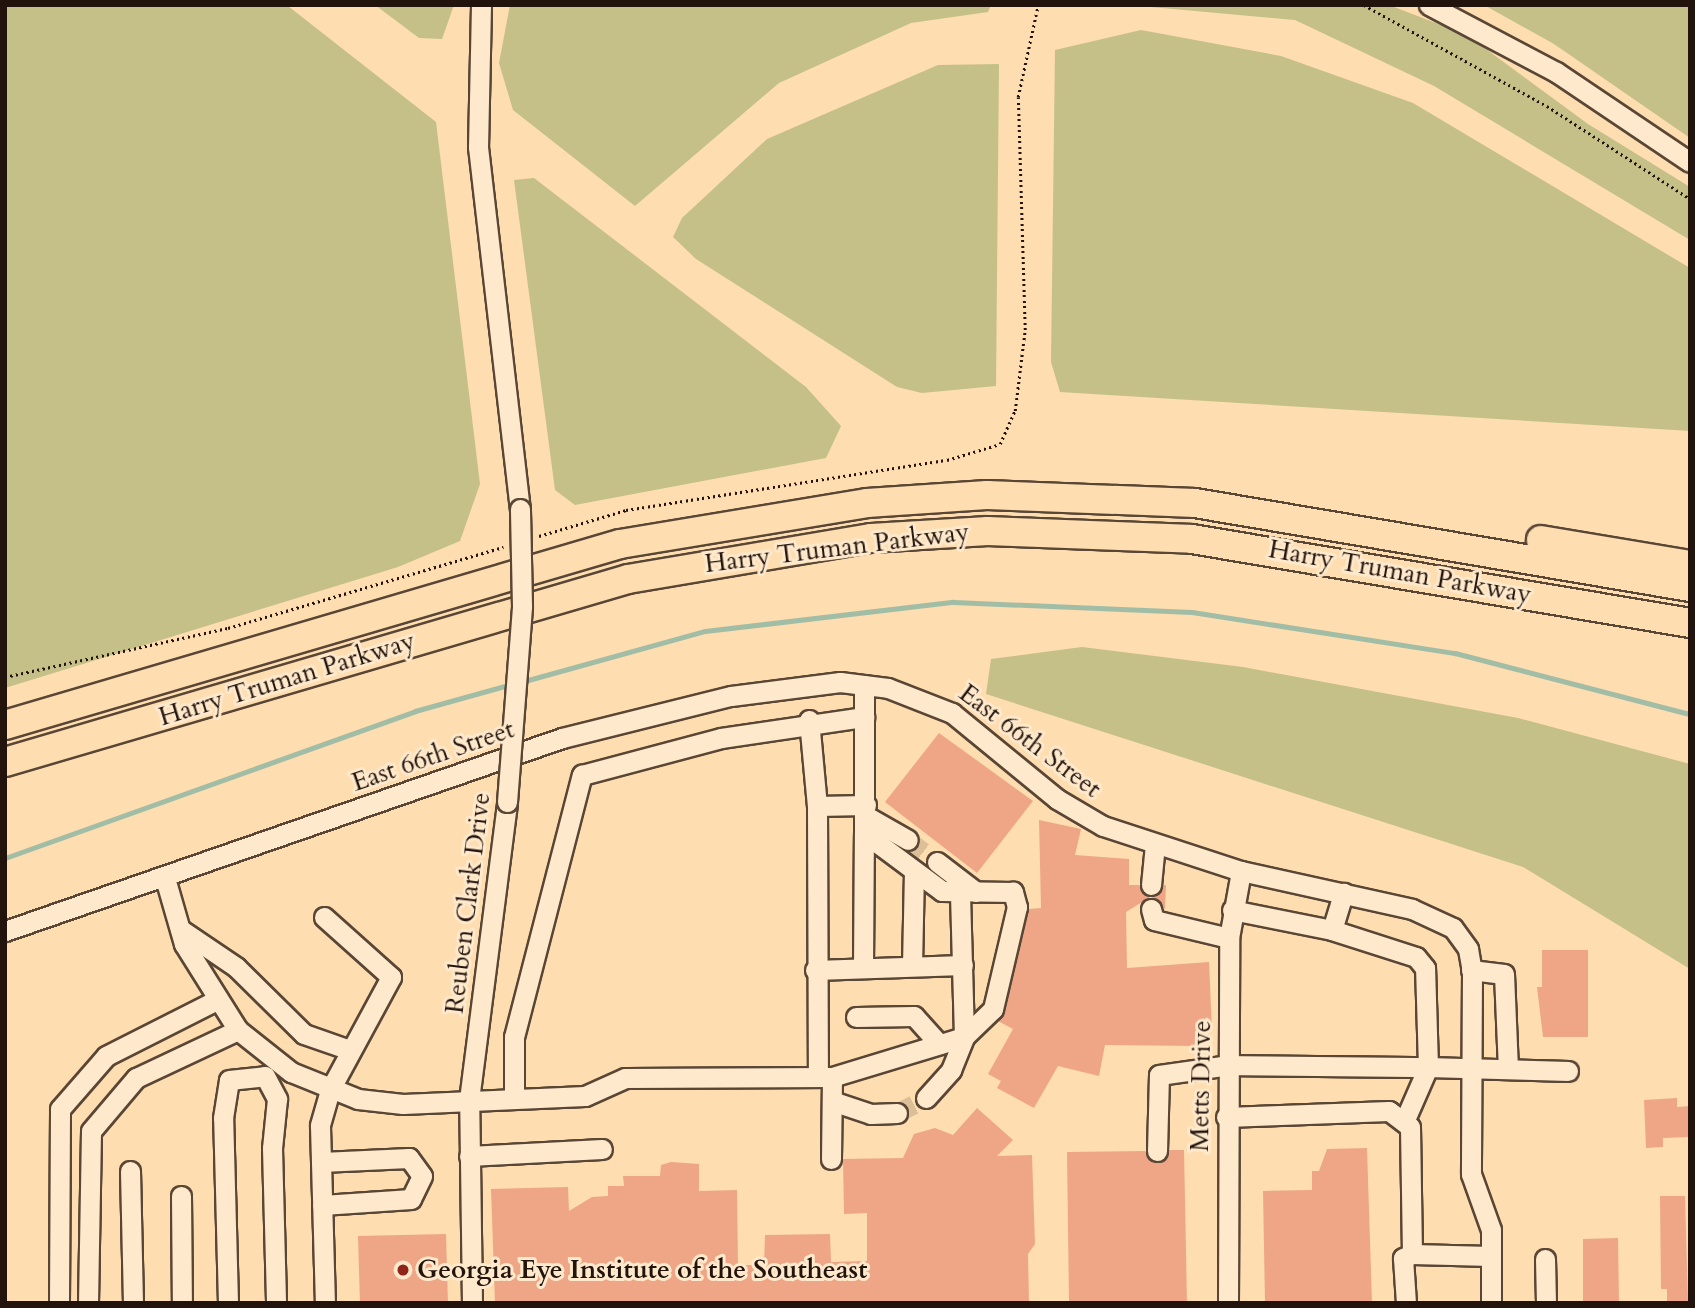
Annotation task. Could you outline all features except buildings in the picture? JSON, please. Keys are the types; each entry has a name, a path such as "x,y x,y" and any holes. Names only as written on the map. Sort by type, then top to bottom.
{"highway":[{"path":"1105,497 1283,504 1406,517 1690,565"},
{"name":"Harry Truman Parkway","path":"5,725 555,561 684,530 915,499 1105,497 1283,514 1690,587"},
{"name":"Harry Truman Parkway","path":"5,762 628,579 871,538 988,531 1192,539 1499,588 1690,623"},
{"path":"1499,588 1690,640"}],"street":[{"name":"Reuben Clark Drive","path":"472,1303 469,1100 507,802 522,606 520,509 478,147 481,5"},
{"path":"1429,5 1556,72 1690,162"},
{"path":"863,968 864,685"},
{"name":"East 66th Street","path":"5,931 165,878 562,738 731,696 864,685 926,699 953,713 1057,799 1103,826 1241,871 1412,909 1453,928 1468,949 1471,970 1471,1174 1488,1214 1491,1303"},
{"path":"514,1098 514,1037 582,775 809,720 864,717"},
{"path":"809,720 817,806 815,970 825,1077 832,1101 831,1159"},
{"path":"817,806 865,818 908,839"},
{"path":"165,878 180,929 217,1000 238,1030 291,1072 330,1090 403,1104 585,1096 625,1079 825,1077 964,1037 993,1009 1017,906 1013,892 942,891 914,873 865,818"},
{"path":"1152,885 1155,844"},
{"path":"926,1098 951,1070 964,1037 963,965 968,892 937,862"},
{"name":"Metts Drive","path":"1228,1303 1226,1117 1229,1065 1229,938 1241,871"},
{"path":"912,966 914,873"},
{"path":"1332,930 1343,893"},
{"path":"1152,909 1154,920 1229,938"},
{"path":"1232,910 1332,930 1416,957 1425,968 1428,1067 1404,1122"},
{"path":"324,917 391,977 330,1090 320,1126 324,1303"},
{"path":"180,929 236,967 304,1034 350,1050"},
{"path":"815,970 963,965"},
{"path":"1471,970 1504,974 1508,1069"},
{"path":"60,1303 60,1109 81,1078 136,1038 217,1000"},
{"path":"856,1017 914,1016 939,1044"},
{"path":"89,1303 88,1153 91,1131 136,1078 238,1030"},
{"path":"1157,1151 1159,1075 1229,1065 1428,1067 1471,1072 1508,1069 1568,1071"},
{"path":"228,1303 223,1118 229,1080 265,1076 278,1099 272,1148 275,1303"},
{"path":"832,1101 872,1114 897,1112"},
{"path":"1226,1117 1389,1111 1404,1122 1410,1127 1412,1254"},
{"path":"469,1156 602,1149"},
{"path":"58,1151 88,1153"},
{"path":"321,1163 409,1158 422,1176 411,1199 397,1203 322,1205"},
{"path":"130,1171 133,1303"},
{"path":"181,1196 182,1303"},
{"path":"1406,1303 1403,1258 1412,1254 1491,1256"},
{"path":"1545,1259 1546,1303"}],"path":[{"path":"537,537 626,510 947,460 1000,444 1014,411 1026,330 1018,97 1038,5"},
{"path":"1364,5 1525,93 1690,199"},
{"path":"5,677 228,628 511,544"}],"shaded area":[{"path":"5,5 288,6 436,122 480,484 460,541 398,567 5,688"},
{"path":"375,5 454,5 442,39 419,38"},
{"path":"510,5 991,5 988,12 911,23 779,83 635,206 513,110 499,63"},
{"path":"1129,5 1389,5 1467,35 1588,124 1690,187 1690,240 1434,86 1295,20"},
{"path":"1484,5 1690,5 1690,138 1554,44"},
{"path":"1141,30 1281,56 1413,103 1690,268 1690,431 1060,392 1051,362 1055,50"},
{"path":"999,64 996,386 922,393 897,387 696,259 673,237 682,218 767,139 938,65"},
{"path":"534,178 806,387 841,426 826,458 575,505 555,490 514,180"},
{"path":"1082,647 1243,667 1518,718 1690,764 1690,969 1523,867 986,694 991,659"}],"waterway":[{"path":"521,682 705,631 953,602 1192,612 1455,653 1690,714"},
{"path":"5,858 415,711 512,684"}],"tunnel":[{"path":"908,840 937,862"},
{"path":"897,1113 926,1098"}],"place":[{"name":"Georgia Eye Institute of the Southeast","path":"403,1270"}]}
